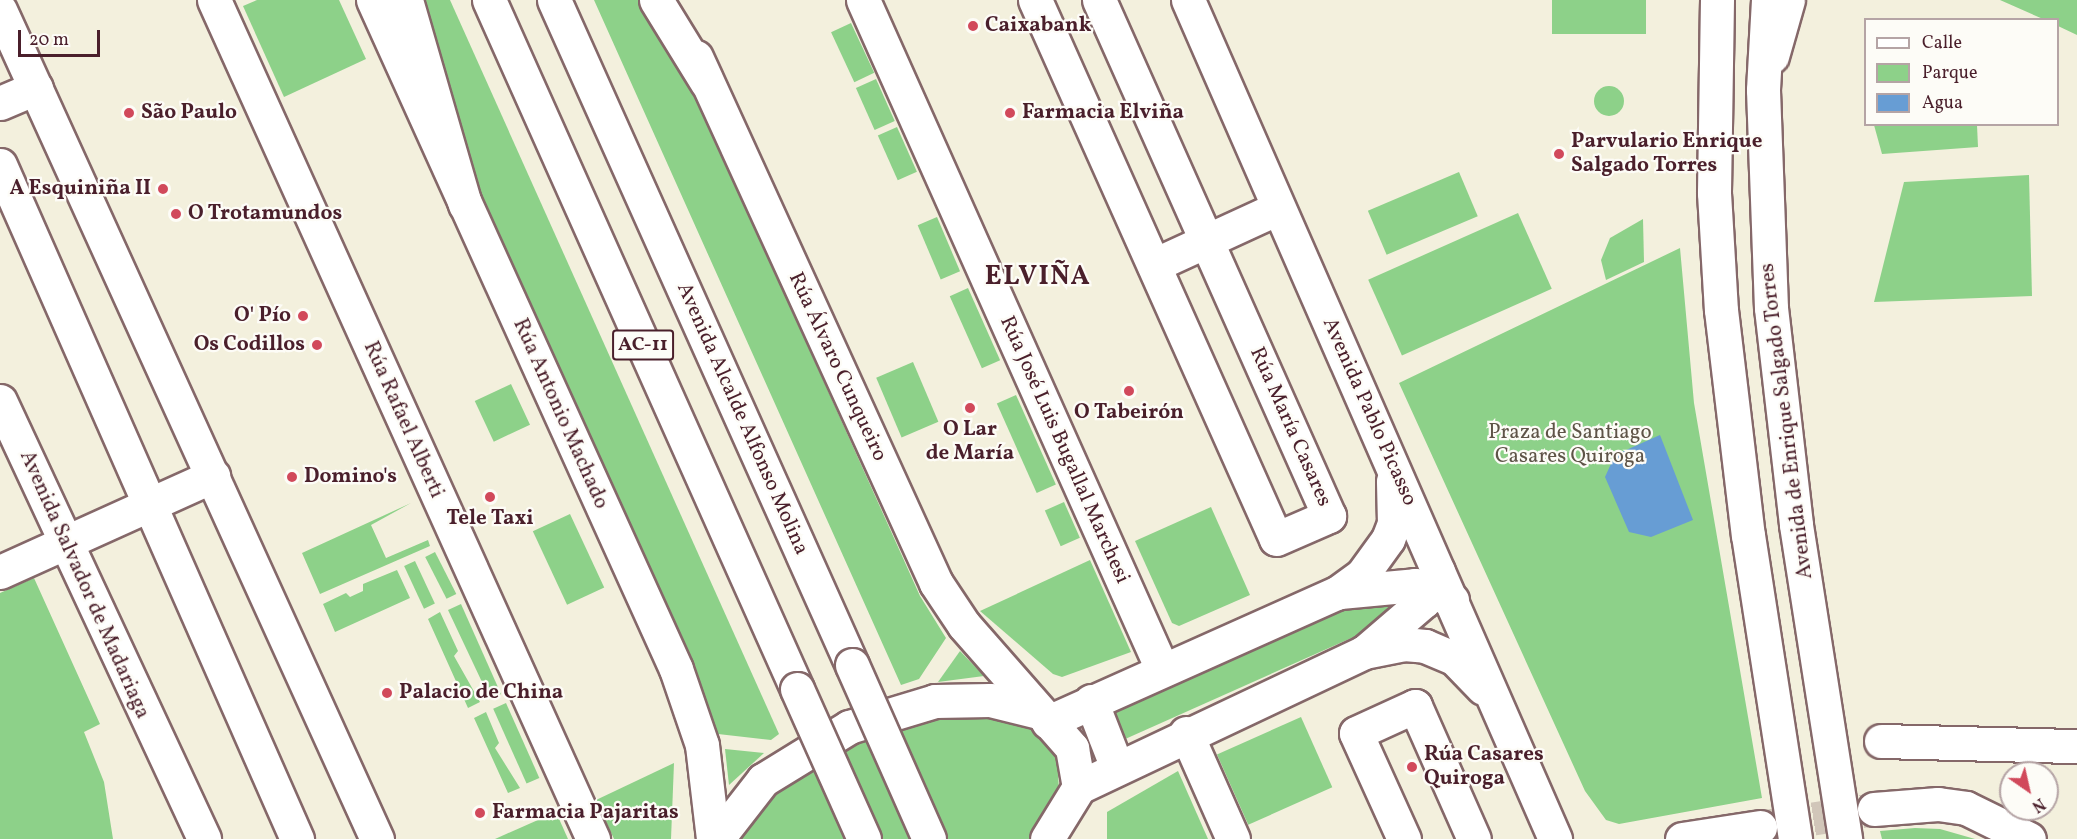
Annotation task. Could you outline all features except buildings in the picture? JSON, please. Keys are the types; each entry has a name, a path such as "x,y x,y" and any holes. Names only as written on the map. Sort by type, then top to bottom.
{"main road":[{"name":"Rúa Rafael Alberti","path":"214,0 593,839"},
{"name":"Rúa Antonio Machado","path":"373,0 676,669 702,745 715,839"},
{"path":"406,0 465,205"},
{"name":"AC-11","path":"489,0 864,839"},
{"name":"Avenida Alcalde Alfonso Molina","path":"554,0 930,839"},
{"path":"656,0 707,83"},
{"name":"Rúa Álvaro Cunqueiro","path":"671,0 936,583 1043,717 1072,748 1074,795"},
{"name":"Rúa José Luis Bugallal Marchesi","path":"863,0 1162,669"},
{"name":"Rúa María Casares","path":"1035,0 1276,539 1329,516 1099,0"},
{"name":"Avenida Pablo Picasso","path":"1188,0 1386,450 1440,586 1555,834"},
{"path":"1718,0 1714,182 1720,310 1748,535 1796,839"},
{"name":"Avenida de Enrique Salgado Torres","path":"1768,0 1763,90 1771,308 1796,525 1845,839"},
{"path":"1763,90 1788,0"},
{"path":"0,10 377,839"},
{"path":"0,103 36,88"},
{"path":"0,165 297,839"},
{"path":"1154,265 1278,208"},
{"name":"Avenida Salvador de Madariaga","path":"0,401 11,453 65,543 167,769 194,839"},
{"path":"1337,593 1377,558 1394,523 1396,493 1386,450"},
{"path":"0,572 213,476"},
{"path":"715,839 764,780 849,727 935,701 990,700 1043,717 1091,701 1337,593 1395,584 1440,586"},
{"path":"1364,652 1440,586"},
{"path":"1047,839 1074,795 1116,765 1364,652 1404,644 1442,653 1471,672 1499,710"},
{"path":"1091,701 1116,765"},
{"path":"1404,839 1356,733 1415,706 1474,839"},
{"path":"1186,733 1233,839"},
{"path":"1881,741 2077,746"},
{"name":"Avenida Salvador de Madariaga","path":"167,769 204,839"},
{"path":"1074,795 1076,839"},
{"path":"1874,809 1938,804 1966,808 2029,839"},
{"path":"1682,839 1760,826"}],"green space":[{"path":"257,0 339,0 366,59 284,97 243,6"},
{"path":"416,0 450,0 779,734 771,740 718,734 475,196"},
{"path":"594,0 640,0 693,90 920,596 946,638 919,679 901,685"},
{"path":"1552,0 1646,0 1646,34 1552,34"},
{"path":"2000,0 2077,0 2077,35 2059,26 2059,18 2041,18"},
{"path":"851,23 874,73 854,82 831,32"},
{"path":"876,79 895,121 875,130 856,88"},
{"path":"1609,86 1620,90 1624,101 1620,112 1609,116 1598,112 1594,101 1598,90"},
{"path":"1874,126 1977,126 1978,147 1882,154"},
{"path":"897,127 917,172 898,180 878,136"},
{"path":"1459,172 1478,216 1387,255 1368,211"},
{"path":"2029,175 2032,296 1874,302 1904,182"},
{"path":"1518,213 1552,289 1402,356 1368,280"},
{"path":"937,217 960,271 941,280 918,225"},
{"path":"1643,219 1644,262 1606,280 1601,260 1610,238"},
{"name":"Praza de Santiago Casares Quiroga","path":"1680,248 1694,403 1762,798 1619,824 1606,820 1585,791 1399,383"},
{"path":"968,288 1000,360 982,368 950,296"},
{"path":"913,362 938,422 902,437 876,378"},
{"path":"511,384 530,425 494,442 475,401"},
{"path":"1016,395 1056,485 1037,493 997,404"},
{"path":"1064,502 1080,538 1061,546 1045,511"},
{"path":"411,503 371,525 386,558 428,540 430,546 320,594 302,553"},
{"path":"1211,507 1250,595 1179,626 1172,623 1135,541"},
{"path":"570,514 604,587 567,605 533,531"},
{"path":"435,552 456,594 447,599 425,557"},
{"path":"1090,560 1131,652 1062,677 1053,674 980,611"},
{"path":"415,561 435,604 424,609 404,566"},
{"path":"397,570 410,598 335,632 323,604 346,593 350,597 363,591 363,584"},
{"path":"34,578 100,724 84,732 104,782 113,839 0,839 0,593"},
{"path":"1403,597 1367,631 1123,740 1110,709 1353,602"},
{"path":"461,604 501,694 490,699 448,610"},
{"path":"440,612 458,651 454,656 480,702 468,708 428,619"},
{"path":"960,651 984,676 938,682"},
{"path":"506,703 539,778 527,784 493,709"},
{"path":"486,712 499,743 495,748 520,788 508,793 474,718"},
{"path":"993,714 1030,725 1057,754 1059,791 1030,839 730,839 769,796 852,744 913,722"},
{"path":"1301,717 1332,787 1248,825 1217,754"},
{"path":"725,749 764,753 729,785"},
{"path":"674,763 671,839 614,839 596,800"},
{"path":"1178,771 1208,839 1107,839 1107,812"},
{"path":"556,812 568,839 495,839"},
{"path":"1915,828 1940,829 1975,839 1882,839 1880,831"}],"water":[{"path":"1660,435 1693,520 1651,537 1629,532 1605,477 1615,455"}],"tunnel":[{"path":"1765,826 1868,810"}],"place":[{"name":"Caixabank","path":"973,26"},
{"name":"São Paulo","path":"129,113"},
{"name":"Farmacia Elviña","path":"1010,113"},
{"name":"Parvulario Enrique Salgado Torres","path":"1559,154"},
{"name":"A Esquiniña II","path":"163,189"},
{"name":"O Trotamundos","path":"176,214"},
{"name":"O' Pío","path":"303,316"},
{"name":"Os Codillos","path":"317,345"},
{"name":"O Tabeirón","path":"1129,391"},
{"name":"O Lar de María","path":"970,408"},
{"name":"Domino's","path":"292,477"},
{"name":"Tele Taxi","path":"490,497"},
{"name":"Palacio de China","path":"387,693"},
{"name":"Rúa Casares Quiroga","path":"1412,767"},
{"name":"Farmacia Pajaritas","path":"480,813"}],"district":[{"name":"ELVIÑA","path":"1038,278"}]}
